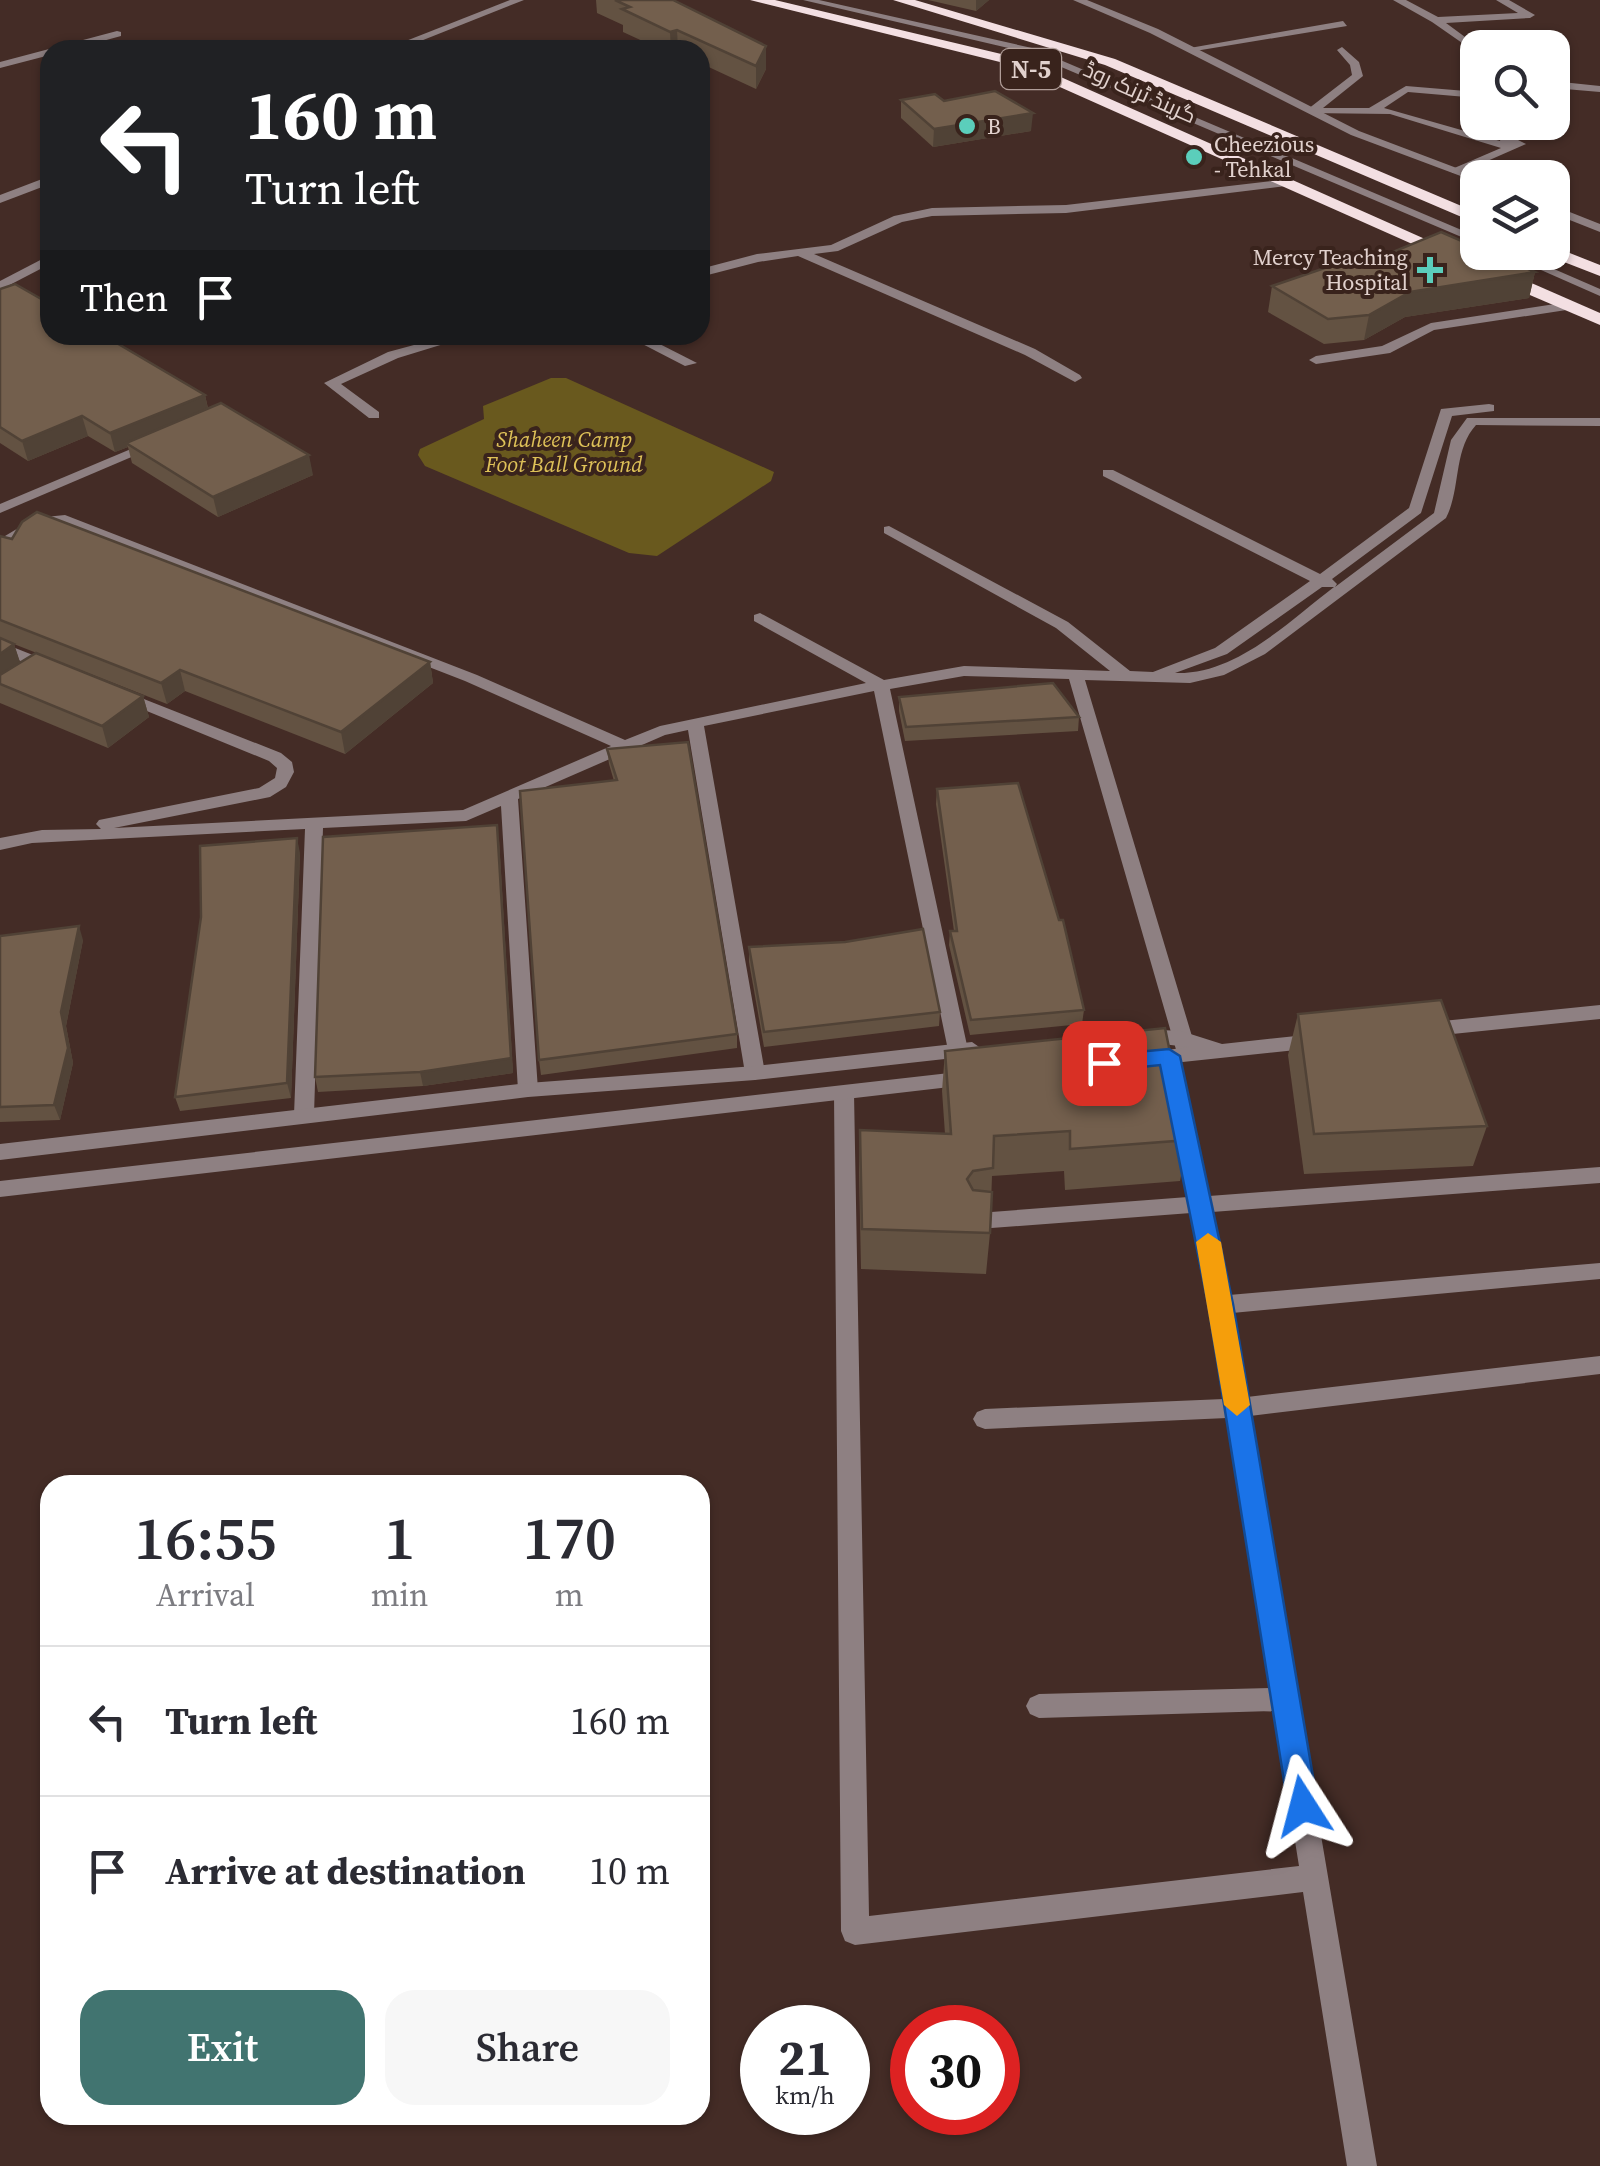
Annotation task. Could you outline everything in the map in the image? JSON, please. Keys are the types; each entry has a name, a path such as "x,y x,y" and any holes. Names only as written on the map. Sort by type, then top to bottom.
{"highway":[{"name":"گرینڈ ٹرنک روڈ","path":"757,0 1012,61 1460,258"},
{"name":"گرینڈ ٹرنک روڈ","path":"900,0 1110,62 1460,211"},
{"path":"1570,258 1600,271"},
{"path":"1486,270 1600,320"}],"street":[{"path":"414,40 519,0"},
{"path":"1078,0 1189,50 1354,133 1460,173"},
{"path":"1398,0 1460,38"},
{"path":"1436,20 1530,14 1500,0"},
{"path":"1189,50 1343,24"},
{"path":"95,40 117,34"},
{"path":"1312,111 1358,76 1355,64 1342,50"},
{"path":"0,66 40,55"},
{"path":"1371,111 1406,89 1460,94"},
{"path":"1570,91 1600,90"},
{"path":"1312,111 1371,111 1433,121 1512,148"},
{"path":"1456,171 1520,144 1508,140"},
{"path":"710,270 757,258 834,248 898,220 932,212 1066,210 1290,182"},
{"path":"0,199 40,184"},
{"path":"1570,216 1600,228"},
{"path":"801,254 1030,352 1075,378"},
{"path":"0,286 40,264"},
{"path":"1316,360 1385,350 1431,328 1568,306"},
{"path":"374,416 331,382 394,355 430,345"},
{"path":"653,345 690,363"},
{"path":"1145,677 1221,651 1416,510 1446,412 1487,408 1600,412"},
{"path":"29,838 466,816 660,731 881,685 964,671 1190,678 1240,662 1441,515 1449,498 1463,431 1472,421 1600,422"},
{"path":"0,511 180,434"},
{"path":"1108,472 1340,590"},
{"path":"0,511 29,528"},
{"path":"0,546 29,528 60,518 472,678 625,746"},
{"path":"890,530 1062,625 1124,674"},
{"path":"760,618 881,685 958,1050"},
{"path":"0,647 34,668 86,682 275,757 286,766 286,775 278,786 264,792 0,844"},
{"path":"1075,673 1179,1050 1201,1204 1362,2166"},
{"path":"696,723 754,1072"},
{"path":"509,796 528,1090"},
{"path":"304,1115 314,824"},
{"path":"1400,1032 1600,1012"},
{"path":"1116,1038 1179,1050"},
{"path":"1115,1062 1179,1050 1223,1050 1344,1038"},
{"path":"0,1152 528,1090 998,1047"},
{"path":"0,1188 989,1075"},
{"path":"844,1093 855,1932 1314,1877"},
{"path":"978,1221 1600,1175"},
{"path":"1220,1304 1600,1270"},
{"path":"985,1420 1237,1408 1600,1366"},
{"path":"1039,1706 1285,1698"}],"lane":[{"path":"807,0 1028,50 1460,233"},
{"path":"830,0 854,8"},
{"path":"1547,270 1600,293"}],"green space":[{"name":"Shaheen Camp Foot Ball Ground","path":"551,378 566,378 774,472 771,481 657,556 629,553 425,466 418,455 420,449 484,419 483,406"}],"building":[{"path":"615,0 673,0 766,46 756,66 710,45 710,40 699,40 677,30 670,32 622,9 630,7"},
{"path":"995,91 1033,113 934,129 901,100 935,94 944,101"},
{"path":"1441,232 1460,240 1460,270 1535,272 1410,292 1369,315 1328,319 1272,286 1348,260 1359,266"},
{"path":"15,284 40,298 40,345 120,345 205,395 110,433 82,416 22,441 0,427 0,289"},
{"path":"221,403 309,455 213,497 126,443"},
{"path":"37,512 430,662 341,732 180,670 161,683 0,620 0,536 12,539 22,522"},
{"path":"0,638 14,644 0,654"},
{"path":"36,653 143,696 102,726 0,684 0,675"},
{"path":"1053,683 1079,717 906,727 899,697"},
{"path":"688,742 737,1034 539,1060 520,791 617,780 607,749"},
{"path":"1018,783 1059,920 1063,920 1084,1010 971,1020 950,931 957,931 937,789"},
{"path":"497,825 511,1058 420,1072 315,1077 323,837"},
{"path":"297,838 287,1083 175,1097 201,917 200,846"},
{"path":"79,926 61,1012 68,1048 54,1105 0,1107 0,936"},
{"path":"923,929 940,1012 764,1032 749,947 845,942"},
{"path":"1441,1000 1487,1126 1314,1134 1298,1014"},
{"path":"1165,1028 1188,1140 1070,1149 1070,1131 994,1136 993,1168 973,1171 967,1179 973,1190 992,1192 990,1233 862,1229 860,1130 951,1134 945,1051"}],"slow traffic":[{"path":"1208,1242 1237,1405"}],"place":[{"name":"B","path":"967,126"},
{"name":"Cheezious - Tehkal","path":"1194,157"},
{"name":"Mercy Teaching Hospital","path":"1430,270"}],"route":[{"path":"1104,1063 1169,1056 1220,1304 1303,1806"}]}
